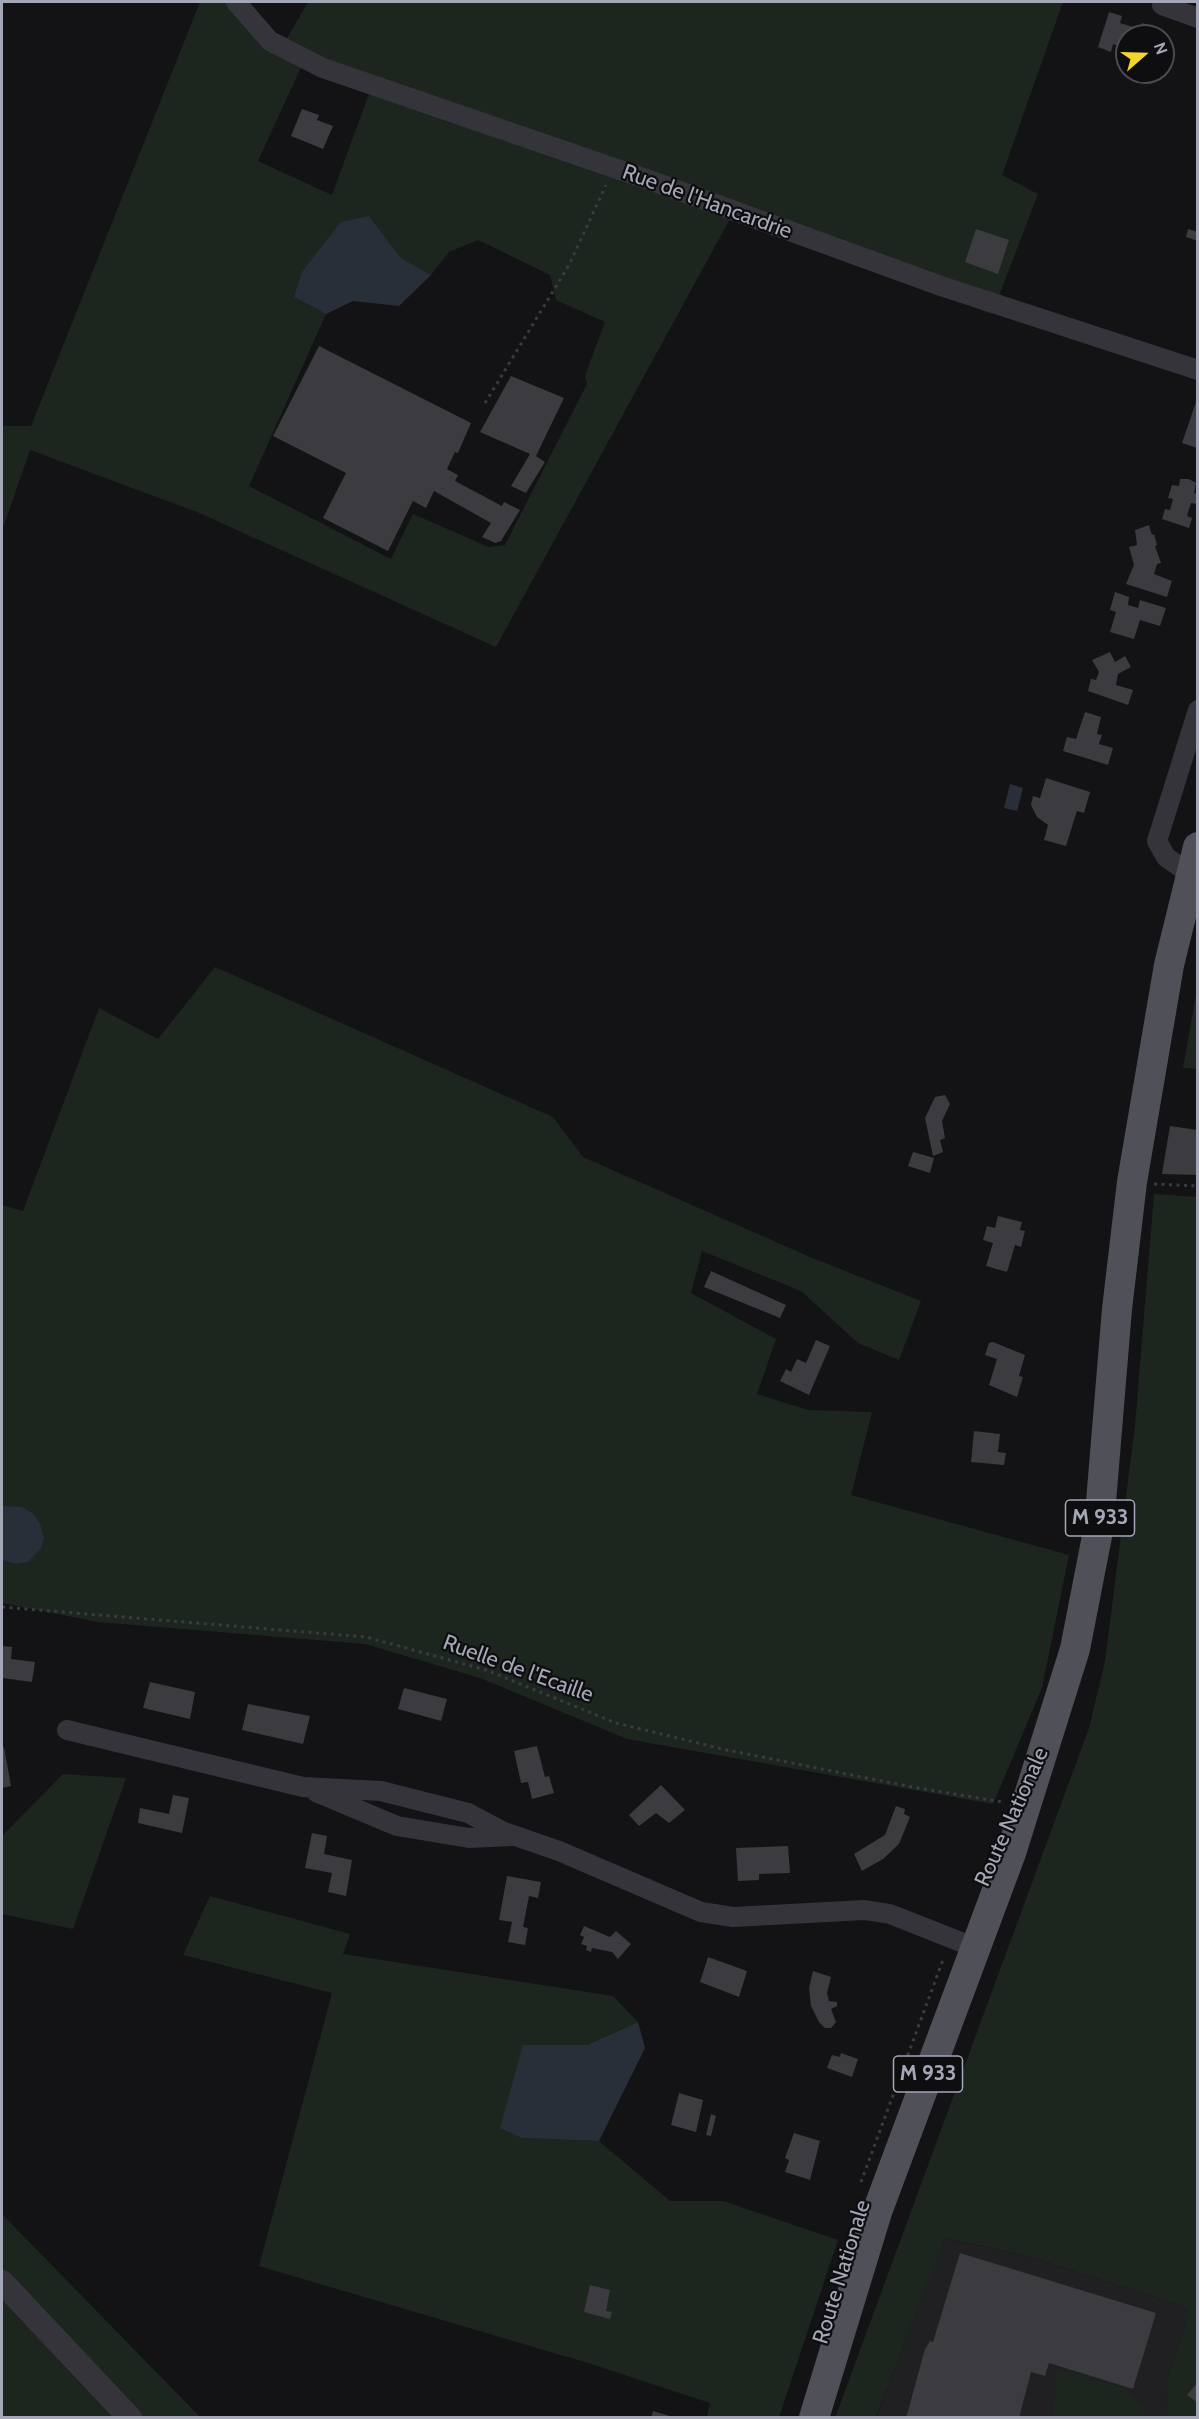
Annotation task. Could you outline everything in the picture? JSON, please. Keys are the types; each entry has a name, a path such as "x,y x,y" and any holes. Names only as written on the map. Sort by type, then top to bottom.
{"main road":[{"name":"M 933","path":"1050,1732 1077,1641 1098,1536 1132,1182 1155,1037 1194,860"},
{"name":"Route Nationale","path":"814,2418 877,2212 968,1945 1017,1803 1050,1732"},
{"name":"Route Nationale","path":"798,2418 864,2200 968,1945 1018,1833 1050,1732"}],"street":[{"name":"Rue de l'Hancardrie","path":"236,2 270,41 308,62 613,168 941,286 1197,370"},
{"path":"1161,5 1197,18"},
{"path":"1194,860 1166,857 1157,841 1197,710"},
{"path":"67,1730 303,1786 381,1791 468,1814 515,1836 559,1851 700,1912 733,1917 865,1910 890,1914 968,1945"},
{"path":"303,1786 397,1826 469,1838 515,1836"},
{"path":"2,2282 130,2418"}],"path":[{"path":"485,403 569,265 613,168"},
{"path":"1132,1182 1197,1186"},
{"name":"Ruelle de l'Ecaille","path":"2,1607 366,1637 486,1670 616,1723 727,1749 912,1787 1017,1803"}],"shaded area":[{"path":"200,2 242,2 285,42 308,2 1063,2 1002,175 1038,194 992,314 731,217 496,647 197,512 30,450 2,531 2,426 31,426","holes":["308,52 370,91 332,195 258,161","369,216 401,258 431,275 449,252 478,240 550,275 556,300 605,322 585,376 587,384 505,545 489,547 413,514 391,559 249,486 326,314 294,297"]},
{"path":"369,216 401,258 431,275 399,306 353,301 326,314 294,297 302,272 341,222"},
{"path":"1010,784 1023,788 1017,811 1004,808"},
{"path":"215,967 553,1117 583,1157 810,1257 921,1301 899,1360 858,1343 801,1291 702,1251 691,1293 776,1339 757,1394 808,1410 872,1412 851,1495 1069,1555 1042,1688 993,1804 627,1739 480,1678 365,1644 98,1622 2,1603 2,1205 23,1211 99,1008 158,1039"},
{"path":"1197,989 1197,1069 1183,1068"},
{"path":"1154,1194 1197,1197 1197,2417 1167,2417 1166,2379 1185,2328 1187,2308 1031,2257 945,2238 876,2417 835,2418 1089,1728 1105,1661 1135,1426"},
{"path":"2,1506 22,1507 34,1514 40,1524 44,1538 41,1548 28,1562 15,1564 2,1560"},
{"path":"63,1774 126,1778 73,1929 2,1914 2,1836"},
{"path":"210,1896 350,1934 343,1954 613,1996 638,2022 587,2045 523,2045 522,2138 599,2141 670,2201 723,2201 838,2240 779,2417 707,2417 710,2403 588,2363 259,2266 332,1993 183,1955"},
{"path":"638,2022 645,2048 599,2141 522,2138 500,2128 523,2045 587,2045"},
{"path":"2,2214 200,2417 2,2417"},
{"path":"944,2238 1031,2257 1187,2308 1185,2328 1166,2379 1167,2417 876,2418"},
{"path":"1057,2369 1122,2387 1141,2406 1140,2417 1053,2417"}],"building":[{"path":"1109,12 1122,16 1120,23 1123,24 1115,24 1115,45 1113,44 1111,52 1098,47"},
{"path":"302,109 319,115 317,120 333,126 323,149 291,136"},
{"path":"976,229 1009,240 998,274 965,262"},
{"path":"1188,229 1198,232 1198,241 1186,237"},
{"path":"319,346 471,423 458,453 455,452 447,469 458,475 455,481 502,506 504,502 520,510 501,541 495,543 482,537 491,523 434,491 426,508 413,501 388,551 323,518 346,473 273,436"},
{"path":"511,376 564,398 536,456 545,462 526,493 511,486 530,454 480,432"},
{"path":"1197,399 1198,446 1197,448 1182,443"},
{"path":"1180,479 1189,479 1196,483 1194,493 1198,494 1198,501 1197,504 1191,503 1187,516 1192,518 1189,528 1162,519 1165,509 1170,510 1173,499 1168,498 1172,485 1179,486"},
{"path":"1149,525 1152,535 1154,534 1157,545 1155,546 1161,563 1157,564 1154,574 1172,581 1167,597 1126,584 1134,565 1129,547 1137,545 1135,530"},
{"path":"1115,592 1129,597 1128,605 1138,608 1140,600 1166,608 1160,626 1140,620 1134,639 1110,632 1116,612 1110,610"},
{"path":"1110,652 1115,662 1125,656 1131,667 1118,674 1116,685 1133,690 1128,705 1088,691 1091,679 1096,680 1099,672 1092,660"},
{"path":"1085,712 1101,717 1097,734 1102,735 1099,744 1113,748 1108,765 1063,751 1067,737 1076,739"},
{"path":"1046,778 1090,792 1084,813 1077,811 1066,846 1044,840 1048,825 1037,817 1031,805 1033,796 1040,798"},
{"path":"945,1095 950,1104 942,1121 945,1138 940,1140 943,1152 933,1156 925,1118 935,1097"},
{"path":"1170,1126 1198,1130 1198,1175 1162,1174"},
{"path":"913,1152 934,1158 930,1173 908,1166"},
{"path":"998,1216 1022,1222 1020,1230 1025,1231 1021,1247 1015,1245 1007,1272 986,1266 993,1243 983,1240 987,1226 995,1228"},
{"path":"711,1271 786,1305 780,1318 704,1287"},
{"path":"816,1340 830,1346 809,1395 780,1381 786,1369 791,1372 797,1359 806,1363"},
{"path":"993,1342 1025,1355 1019,1376 1023,1377 1017,1397 989,1385 997,1359 985,1355 989,1343"},
{"path":"974,1431 1000,1434 998,1452 1006,1453 1004,1465 971,1462"},
{"path":"2,1646 12,1647 11,1659 35,1662 32,1682 2,1678"},
{"path":"150,1682 195,1692 190,1719 143,1708"},
{"path":"404,1688 447,1699 441,1721 398,1709"},
{"path":"248,1704 310,1716 303,1744 242,1730"},
{"path":"537,1746 545,1777 549,1776 554,1793 532,1799 528,1782 521,1783 514,1751"},
{"path":"4,1747 11,1786 2,1788 2,1748"},
{"path":"661,1785 685,1810 669,1823 656,1813 639,1826 629,1815"},
{"path":"173,1795 189,1798 182,1833 138,1823 140,1808 169,1814"},
{"path":"896,1806 905,1809 904,1814 910,1817 899,1844 883,1859 862,1871 854,1854 885,1835"},
{"path":"312,1833 327,1836 324,1854 352,1860 346,1896 328,1892 332,1873 305,1868"},
{"path":"788,1846 790,1873 759,1874 759,1880 738,1881 736,1848"},
{"path":"507,1876 541,1882 538,1898 529,1896 523,1927 528,1928 525,1945 508,1942 512,1922 499,1920"},
{"path":"584,1926 610,1937 616,1931 631,1944 618,1959 612,1952 592,1948 591,1952 586,1950 587,1946 581,1944 584,1937 580,1935"},
{"path":"708,1957 747,1971 739,1997 700,1982"},
{"path":"813,1971 831,1977 827,1993 829,2001 837,2002 837,2006 831,2009 836,2022 831,2028 825,2028 819,2022 811,2006 809,1988"},
{"path":"841,2053 858,2059 852,2077 827,2068 832,2055 840,2057"},
{"path":"679,2093 703,2100 696,2132 671,2125"},
{"path":"711,2114 716,2116 711,2136 706,2135"},
{"path":"794,2133 820,2141 810,2180 785,2172 789,2160 785,2158"},
{"path":"960,2253 1156,2313 1133,2389 1049,2363 1045,2376 1031,2372 1019,2418 906,2418 925,2349 930,2341 933,2342"},
{"path":"590,2285 610,2290 606,2311 612,2312 610,2319 584,2312"},
{"path":"1198,2382 1198,2403 1187,2395"},
{"path":"653,2411 673,2417 673,2418 651,2418"}]}
